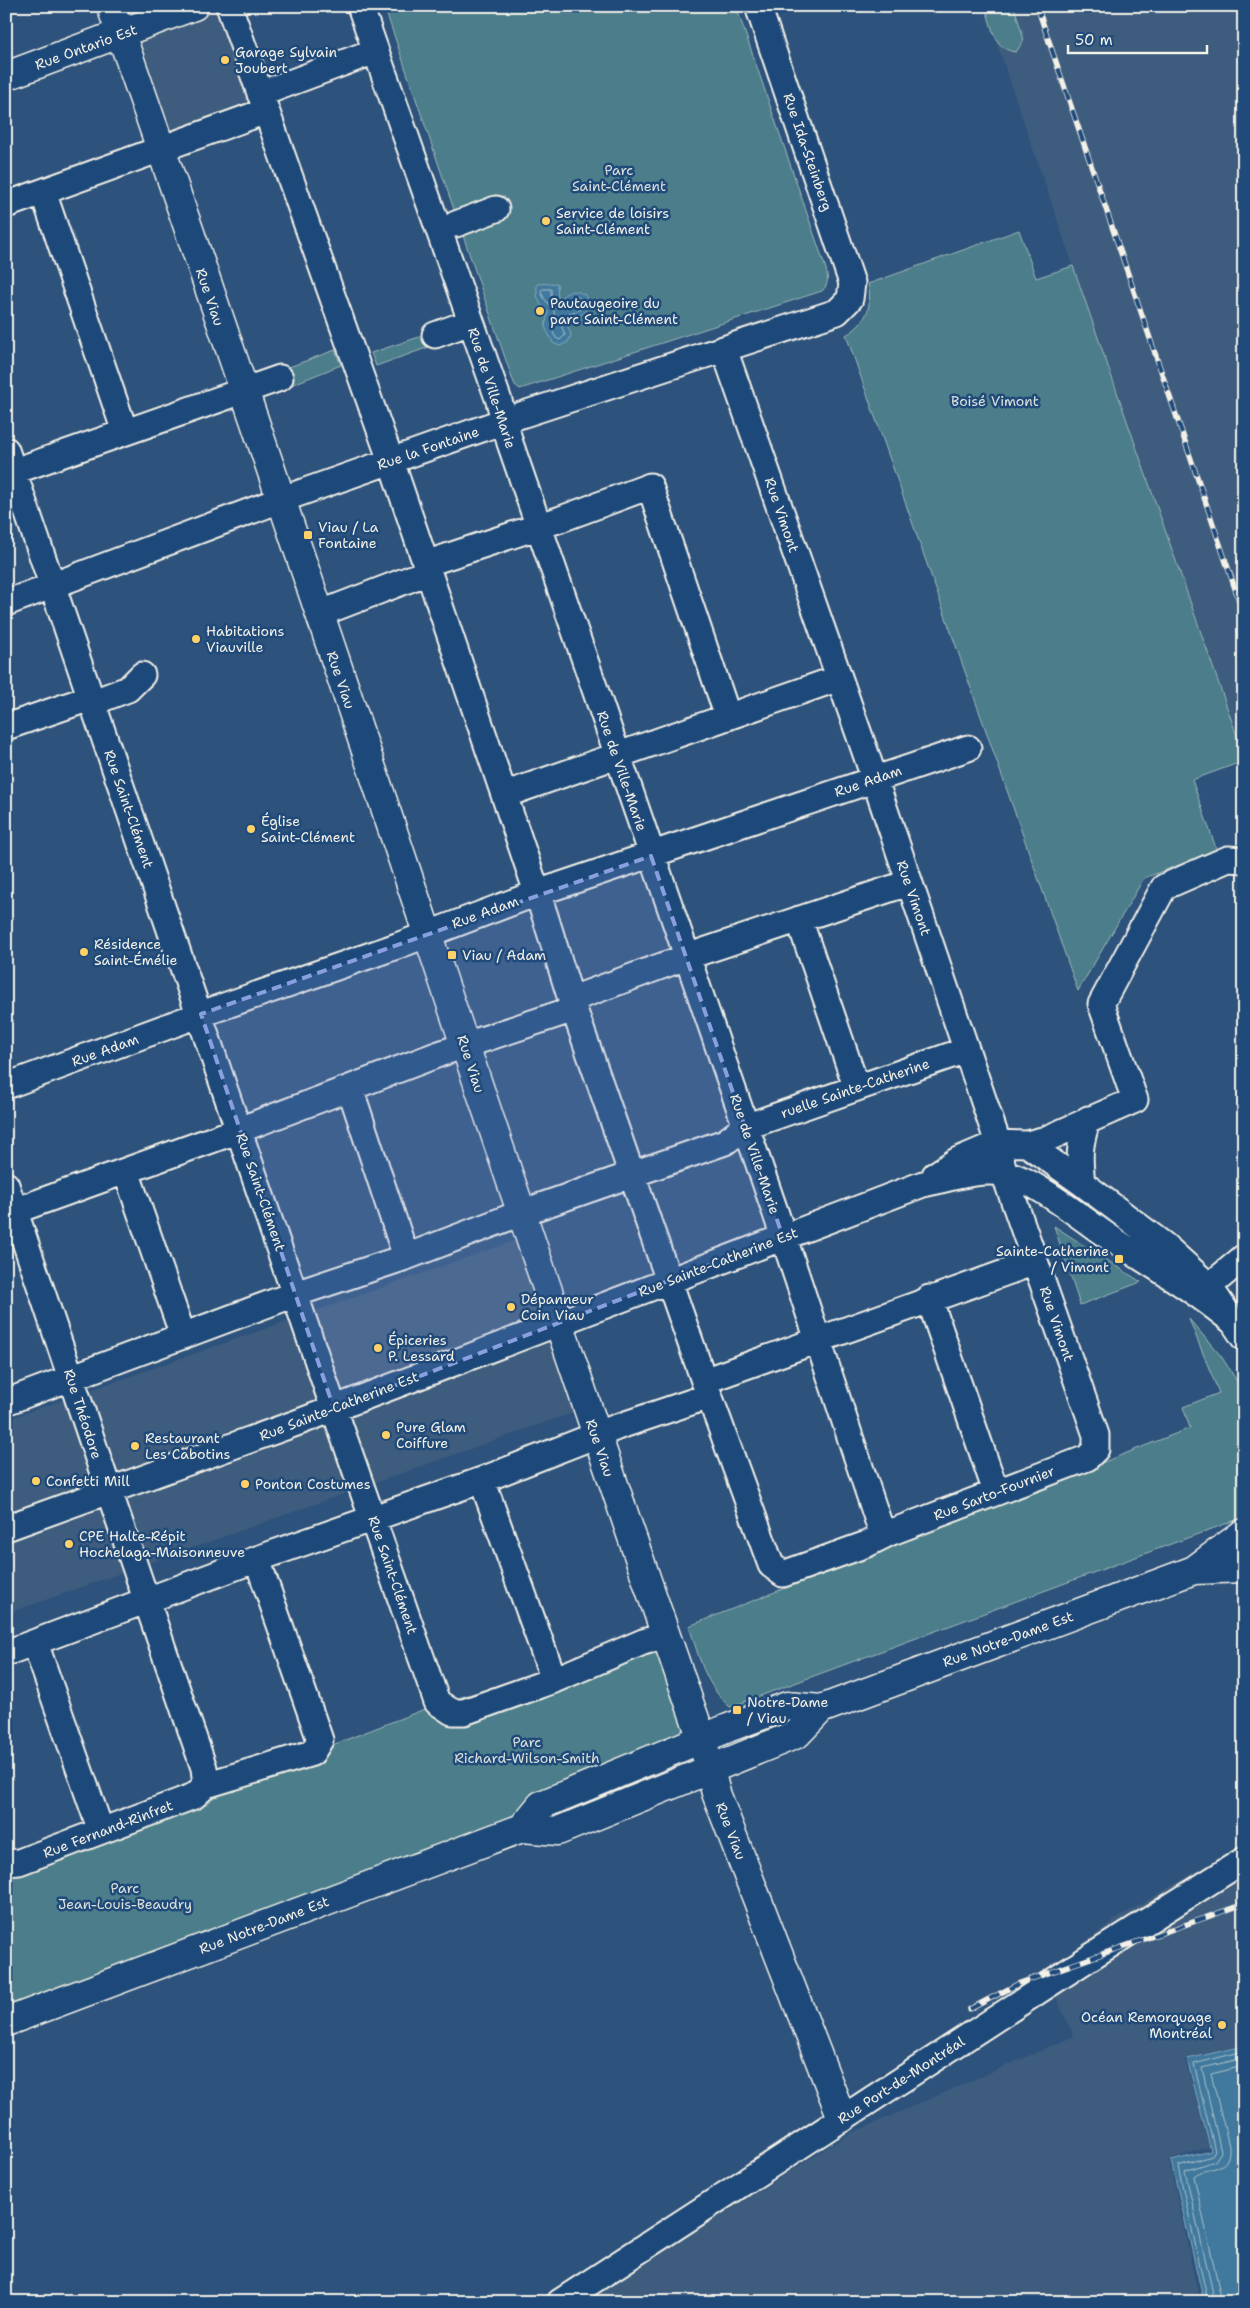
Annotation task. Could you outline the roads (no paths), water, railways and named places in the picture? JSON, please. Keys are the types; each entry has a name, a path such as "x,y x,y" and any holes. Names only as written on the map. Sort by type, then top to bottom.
{"main road":[{"name":"Rue Viau","path":"111,6 428,934 664,1636 702,1739 716,1793 842,2118"},
{"name":"Rue Ontario Est","path":"6,76 121,35 194,6"},
{"name":"Rue Notre-Dame Est","path":"522,1828 540,1805 787,1706 821,1709 1194,1570 1244,1533"},
{"name":"Rue Notre-Dame Est","path":"1194,1570 1244,1568"},
{"name":"Rue Notre-Dame Est","path":"6,2022 522,1828 558,1831 797,1734 821,1709"}],"street":[{"path":"229,6 391,462 573,1004 707,1389"},
{"name":"Rue de Ville-Marie","path":"360,6 504,421 651,856 660,876 880,1524 888,1533"},
{"name":"Rue Ida-Steinberg","path":"758,6 852,283 850,300"},
{"path":"6,205 160,151 375,51"},
{"path":"43,192 125,432"},
{"path":"456,224 496,209"},
{"name":"Rue la Fontaine","path":"6,603 280,500 504,421 837,312 850,300"},
{"path":"435,335 470,322"},
{"name":"Rue Vimont","path":"724,349 874,778 908,883 998,1143 1004,1173 1096,1435 1096,1449"},
{"path":"9,465 125,432 280,378"},
{"name":"Rue Saint-Clément","path":"9,465 201,1014 334,1409 434,1694 443,1707 452,1712 464,1712 554,1680 643,1642 664,1636"},
{"path":"319,614 427,568 650,486 728,717"},
{"path":"6,728 128,689 142,675"},
{"path":"504,795 839,678"},
{"name":"Rue Adam","path":"6,1086 537,893 651,856 874,778 968,748"},
{"path":"1027,1144 1046,1139 1134,1100 1101,1004 1164,887 1228,859 1244,860"},
{"path":"10,1212 465,1046 686,957 908,883"},
{"path":"799,919 856,1086"},
{"name":"ruelle Sainte-Catherine","path":"6,1402 296,1294 406,1257 521,1213 725,1142 745,1127 856,1086 966,1050"},
{"path":"350,1088 406,1257"},
{"path":"1082,1183 1079,1157 1081,1140 1088,1119"},
{"name":"Rue Sainte-Catherine Est","path":"923,1184 958,1160 998,1143 1027,1144 1165,1246 1238,1329"},
{"path":"126,1171 182,1336"},
{"name":"Rue Sainte-Catherine Est","path":"6,1528 334,1409 923,1184 983,1172 1004,1173 1034,1186 1205,1290"},
{"name":"Rue Théodore","path":"6,1185 10,1212 71,1377 108,1491 204,1768 206,1785"},
{"path":"1205,1290 1244,1257"},
{"path":"6,1653 256,1559 482,1480 707,1389 817,1340 929,1298 1035,1262"},
{"path":"929,1298 996,1492"},
{"name":"Rue Sarto-Fournier","path":"707,1389 771,1565 783,1574 867,1544 888,1533 1087,1458 1096,1449"},
{"path":"482,1480 554,1680"},
{"name":"Rue Fernand-Rinfret","path":"6,1863 20,1862 194,1796 206,1785 312,1753 320,1740 256,1559"},
{"path":"35,1643 101,1831"},
{"name":"Rue Port-de-Montréal","path":"560,2302 1244,1860"}],"water":[{"path":"557,283 558,300 570,292 577,291 585,295 588,305 582,314 568,318 566,321 571,335 568,342 560,346 553,343 545,327 548,312 538,300 537,292 537,284"},
{"path":"1244,2046 1244,2302 1204,2302 1171,2161 1211,2151 1187,2059"}],"railway":[{"path":"1037,6 1244,615"},
{"path":"970,2009 1020,1983 1244,1904"}],"place":[{"name":"Garage Sylvain Joubert","path":"225,60"},
{"name":"Service de loisirs Saint-Clément","path":"546,221"},
{"name":"Pautaugeoire du parc Saint-Clément","path":"540,311"},
{"name":"Viau / La Fontaine","path":"308,535"},
{"name":"Habitations Viauville","path":"196,639"},
{"name":"Église Saint-Clément","path":"251,829"},
{"name":"Résidence Saint-Émélie","path":"84,952"},
{"name":"Viau / Adam","path":"452,955"},
{"name":"Sainte-Catherine / Vimont","path":"1119,1259"},
{"name":"Dépanneur Coin Viau","path":"511,1307"},
{"name":"Épiceries P. Lessard","path":"378,1348"},
{"name":"Pure Glam Coiffure","path":"386,1435"},
{"name":"Restaurant Les Cabotins","path":"135,1446"},
{"name":"Confetti Mill","path":"36,1481"},
{"name":"Ponton Costumes","path":"245,1484"},
{"name":"CPE Halte-Répit Hochelaga-Maisonneuve","path":"69,1544"},
{"name":"Notre-Dame / Viau","path":"737,1710"},
{"name":"Océan Remorquage Montréal","path":"1222,2025"}],"park label":[{"name":"Parc Saint-Clément","path":"619,178"},
{"name":"Boisé Vimont","path":"995,401"},
{"name":"Parc Richard-Wilson-Smith","path":"527,1750"},
{"name":"Parc Jean-Louis-Beaudry","path":"125,1896"}]}
